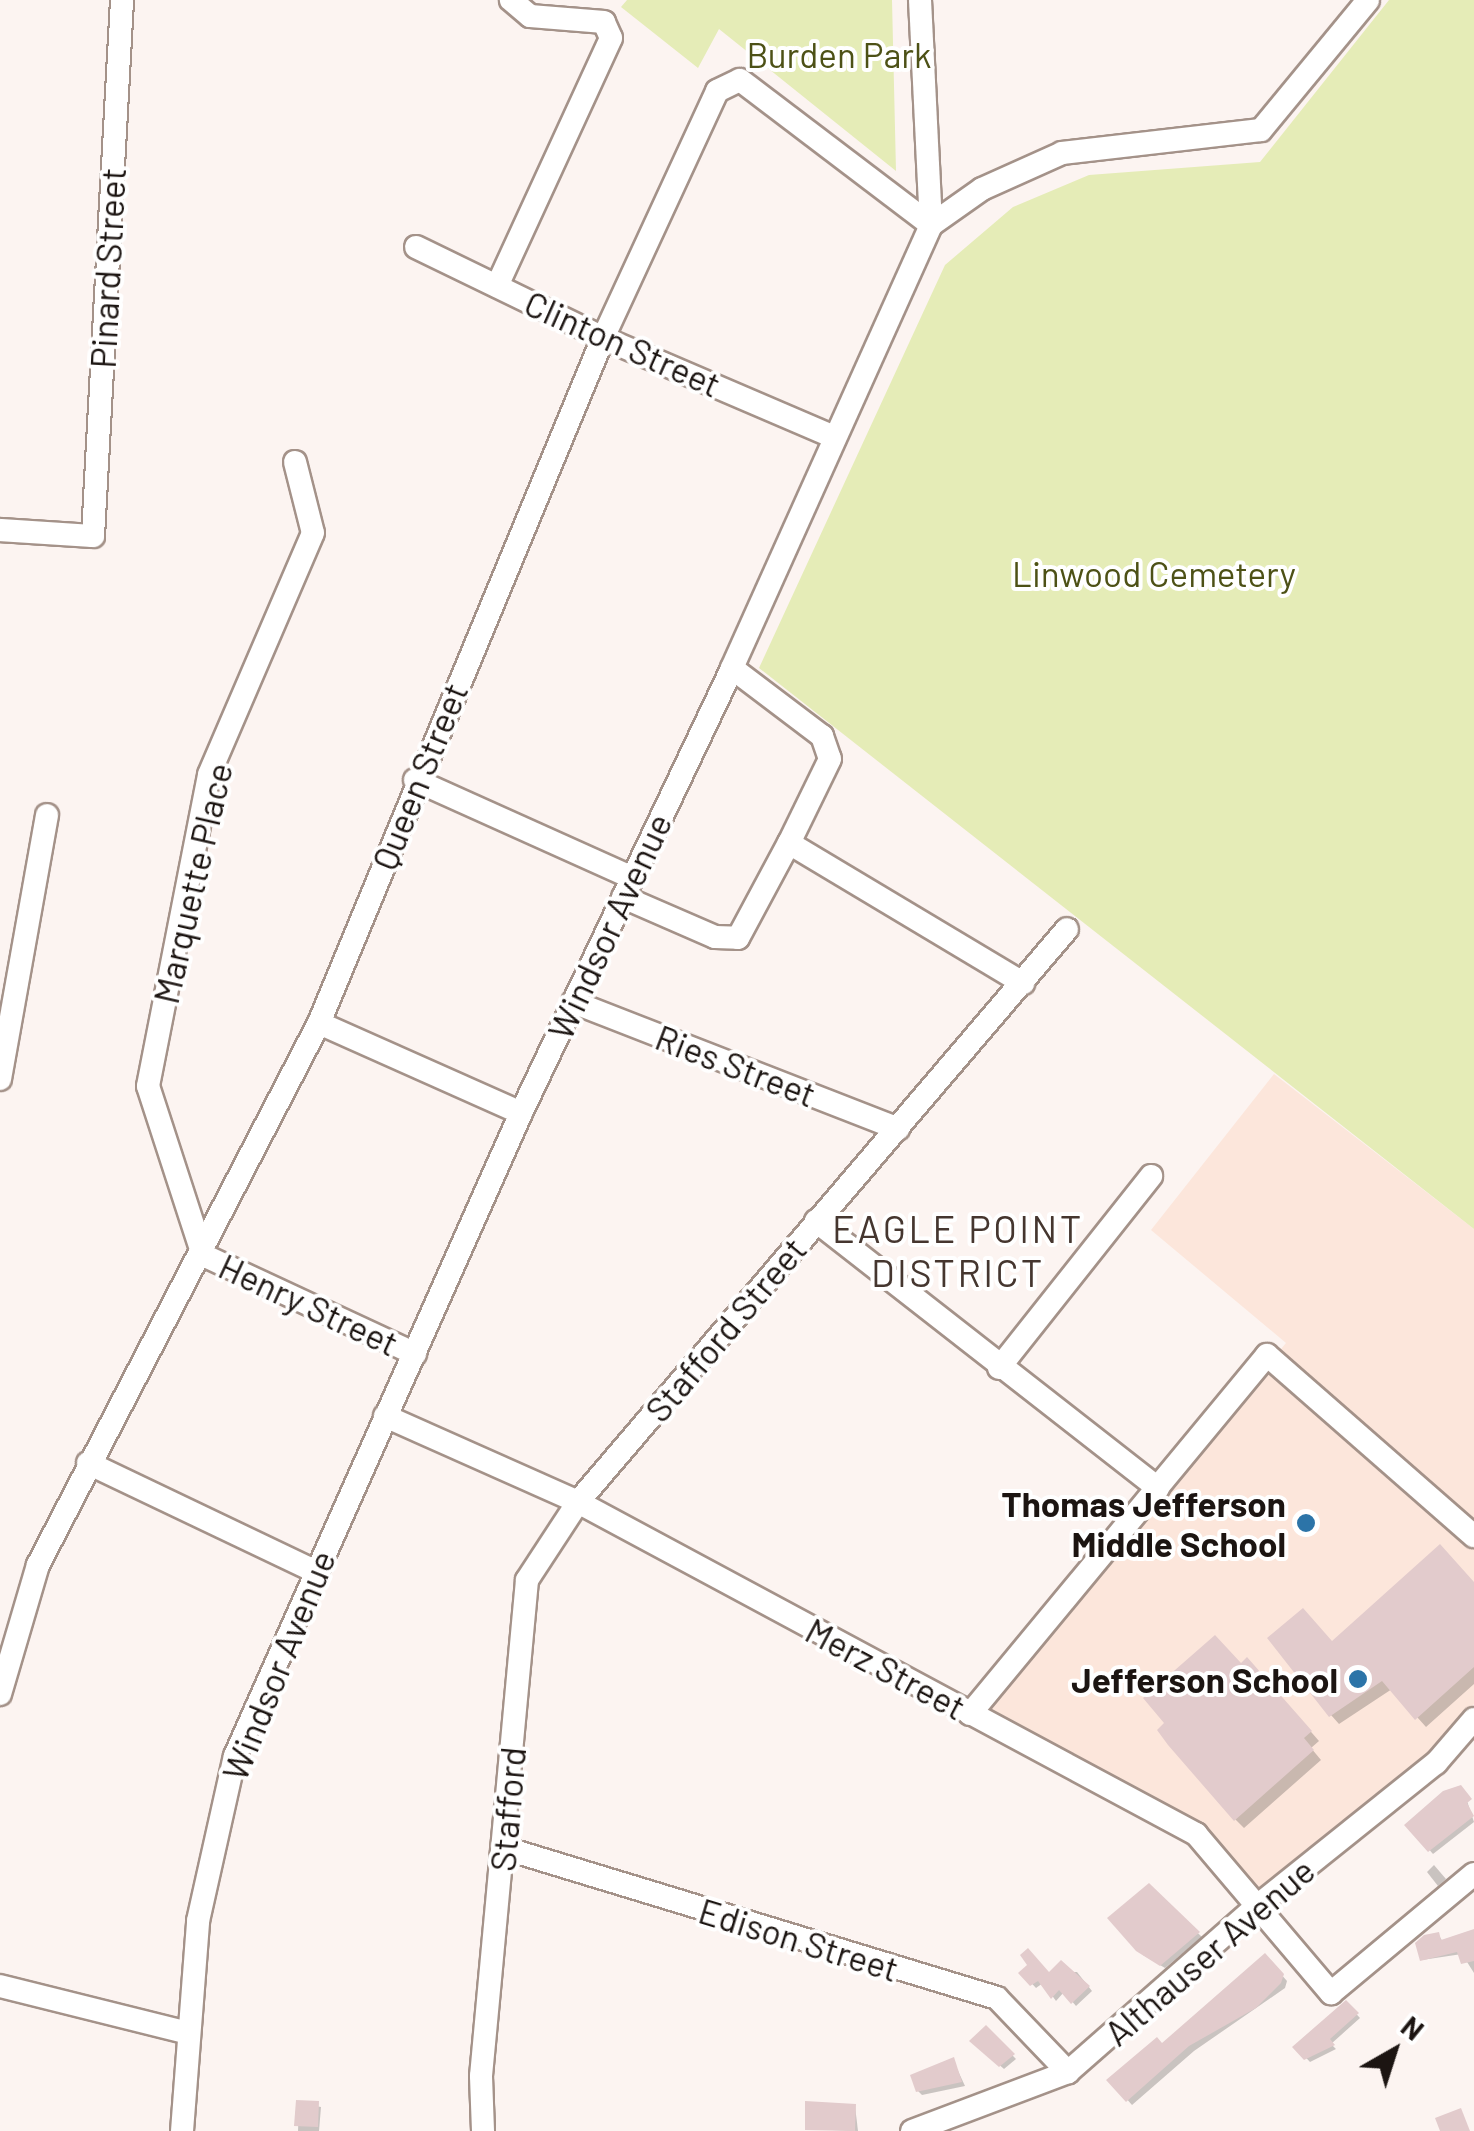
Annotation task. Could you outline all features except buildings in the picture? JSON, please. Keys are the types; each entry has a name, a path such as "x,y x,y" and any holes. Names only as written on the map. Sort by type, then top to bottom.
{"street":[{"name":"Pinard Street","path":"0,530 92,536 122,0"},
{"path":"497,286 612,38 604,22 530,16 511,0"},
{"path":"920,0 931,225"},
{"path":"931,225 982,190 1062,153 1261,130 1368,0"},
{"name":"Queen Street","path":"0,1694 38,1566 319,1023 415,780 602,338 717,91 740,80 931,225"},
{"name":"Windsor Avenue","path":"182,2131 185,2032 198,1921 235,1756 314,1571 521,1114 732,668 832,436 931,225"},
{"name":"Clinton Street","path":"416,247 602,338 832,436"},
{"name":"Marquette Place","path":"202,1255 148,1086 209,775 313,533 296,462"},
{"path":"415,780 627,887 714,937 738,938 830,758 822,736 732,668"},
{"path":"0,1079 47,816"},
{"path":"789,843 1023,983"},
{"name":"Stafford Street","path":"578,1502 1067,929"},
{"name":"Ries Street","path":"573,1002 898,1129"},
{"path":"319,1023 521,1114"},
{"path":"1000,1368 1152,1176"},
{"path":"816,1221 1158,1488"},
{"name":"Henry Street","path":"202,1255 415,1354"},
{"path":"970,1714 1267,1355 1474,1536"},
{"name":"Merz Street","path":"386,1416 578,1502 1196,1834 1331,1994 1474,1874"},
{"path":"88,1463 314,1571"},
{"name":"Stafford","path":"483,2131 481,2076 527,1580 578,1502"},
{"name":"Althauser Avenue","path":"912,2131 1068,2072 1256,1907 1436,1763 1474,1720"},
{"name":"Edison Street","path":"504,1848 997,1998 1068,2072"},
{"path":"0,1986 185,2032"}],"shaded area":[{"name":"Thomas Jefferson Middle School","path":"1274,1074 1474,1229 1474,1704 1428,1757 1256,1894 1199,1823 984,1712 1286,1343 1151,1230"}],"green space":[{"name":"Burden Park","path":"627,0 892,0 896,171 719,29 698,68 621,7"},
{"name":"Linwood Cemetery","path":"1389,0 1474,0 1474,1229 759,668 945,265 1013,207 1089,175 1260,162"}],"place":[{"name":"Thomas Jefferson Middle School","path":"1306,1523"},
{"name":"Jefferson School","path":"1358,1679"}],"district":[{"name":"EAGLE POINT DISTRICT","path":"958,1251"}]}
